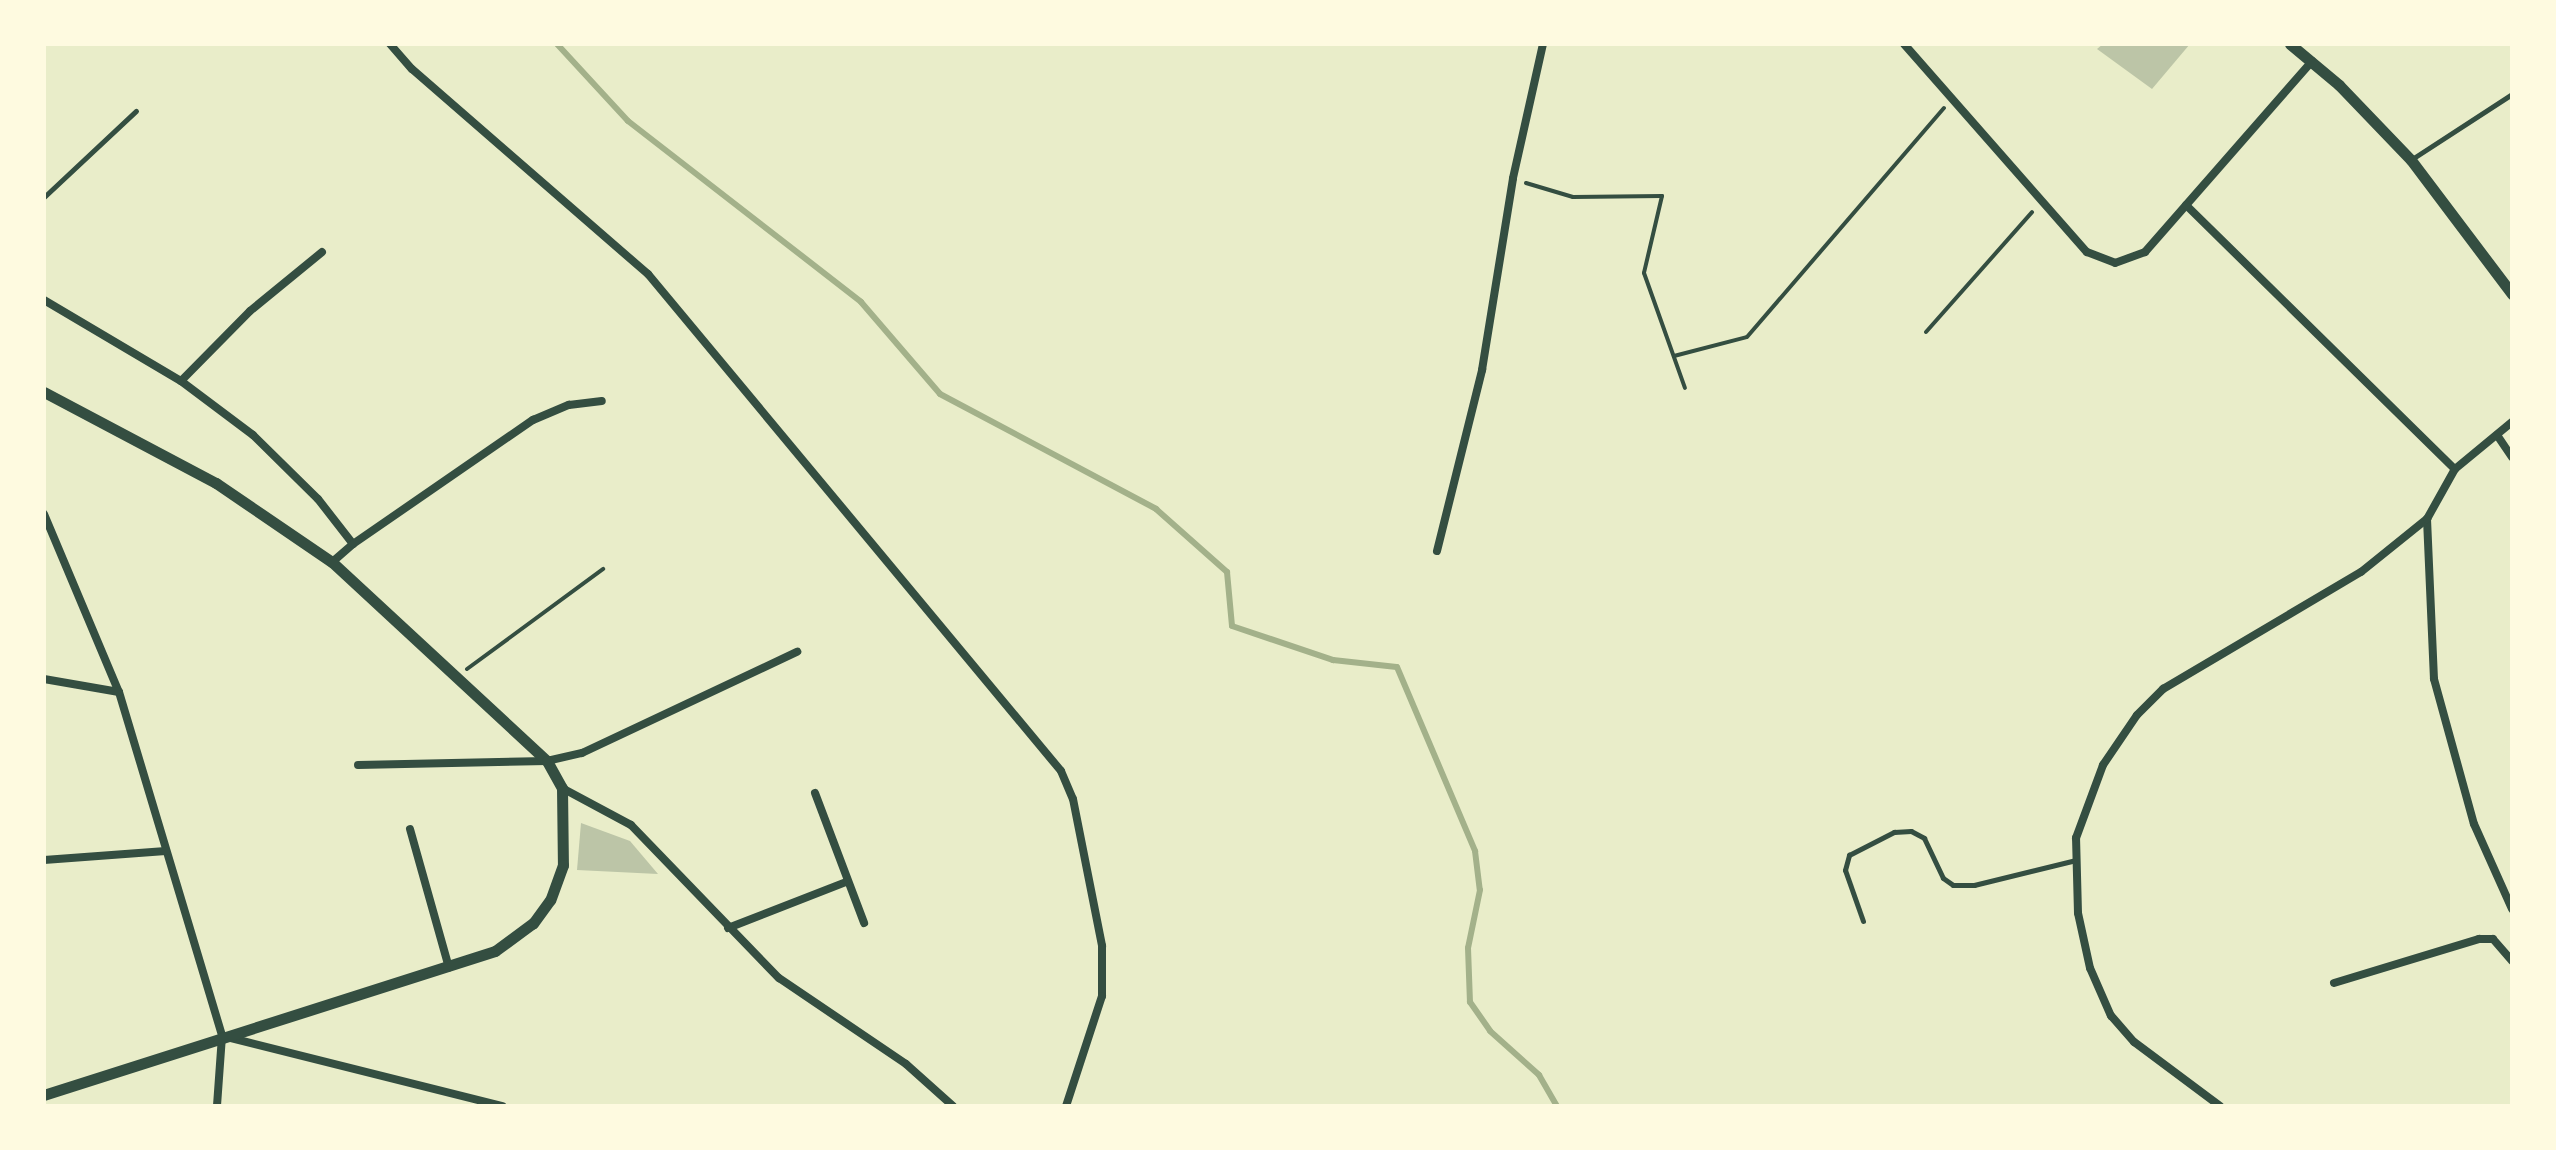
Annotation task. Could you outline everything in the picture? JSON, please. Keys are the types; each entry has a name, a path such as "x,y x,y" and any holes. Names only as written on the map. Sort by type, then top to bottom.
{"street":[{"path":"390,44 412,69 648,274 1061,771 1073,799 1091,888 1102,984 1088,1050 1066,1106"},
{"path":"1437,551 1482,370 1513,178 1543,44"},
{"path":"1904,44 1950,100 2087,252 2115,263 2145,252 2312,61"},
{"path":"2290,44 2312,61 2411,160 2512,294"},
{"path":"2186,205 2455,469"},
{"path":"181,381 250,311 322,252"},
{"path":"44,300 181,381 291,470 353,544"},
{"path":"44,392 216,483 332,562 547,761 562,788 563,865 550,900 533,923 495,951 44,1095"},
{"path":"332,562 353,544 533,420 569,405 602,401"},
{"path":"2220,1106 2165,1068 2111,1016 2082,937 2077,859 2079,823 2103,765 2137,715 2163,689 2343,584 2427,519 2455,469 2512,422"},
{"path":"2497,435 2512,457"},
{"path":"44,514 119,692 222,1036 217,1106"},
{"path":"2427,519 2434,679 2474,824 2510,903"},
{"path":"358,765 488,758 547,761 582,753 797,652"},
{"path":"44,679 119,692"},
{"path":"562,788 631,825 779,978 906,1064 953,1106"},
{"path":"815,793 864,923"},
{"path":"410,829 449,968"},
{"path":"44,860 166,851"},
{"path":"728,928 846,882"},
{"path":"2334,983 2479,939 2493,939 2512,961"},
{"path":"222,1036 502,1106"}],"lane":[{"path":"2411,160 2512,94"},
{"path":"44,197 136,111"},
{"path":"1863,921 1845,870 1849,855 1894,832 1911,831 1924,838 1943,878 1953,885 1974,885 2077,859"}],"path":[{"path":"1674,356 1747,337 1950,100"},
{"path":"1513,178 1573,197 1662,196 1644,273 1685,388"},
{"path":"1926,332 2042,202"},
{"path":"455,677 603,569"}],"building":[{"path":"2103,44 2190,44 2152,89 2097,49"},
{"path":"581,823 630,841 658,874 577,870"}],"waterway":[{"path":"557,44 628,121 861,302 940,394 1156,509 1227,572 1232,626 1333,660 1397,667 1475,851 1480,890 1468,948 1470,1002 1490,1031 1539,1075 1557,1106"}]}
